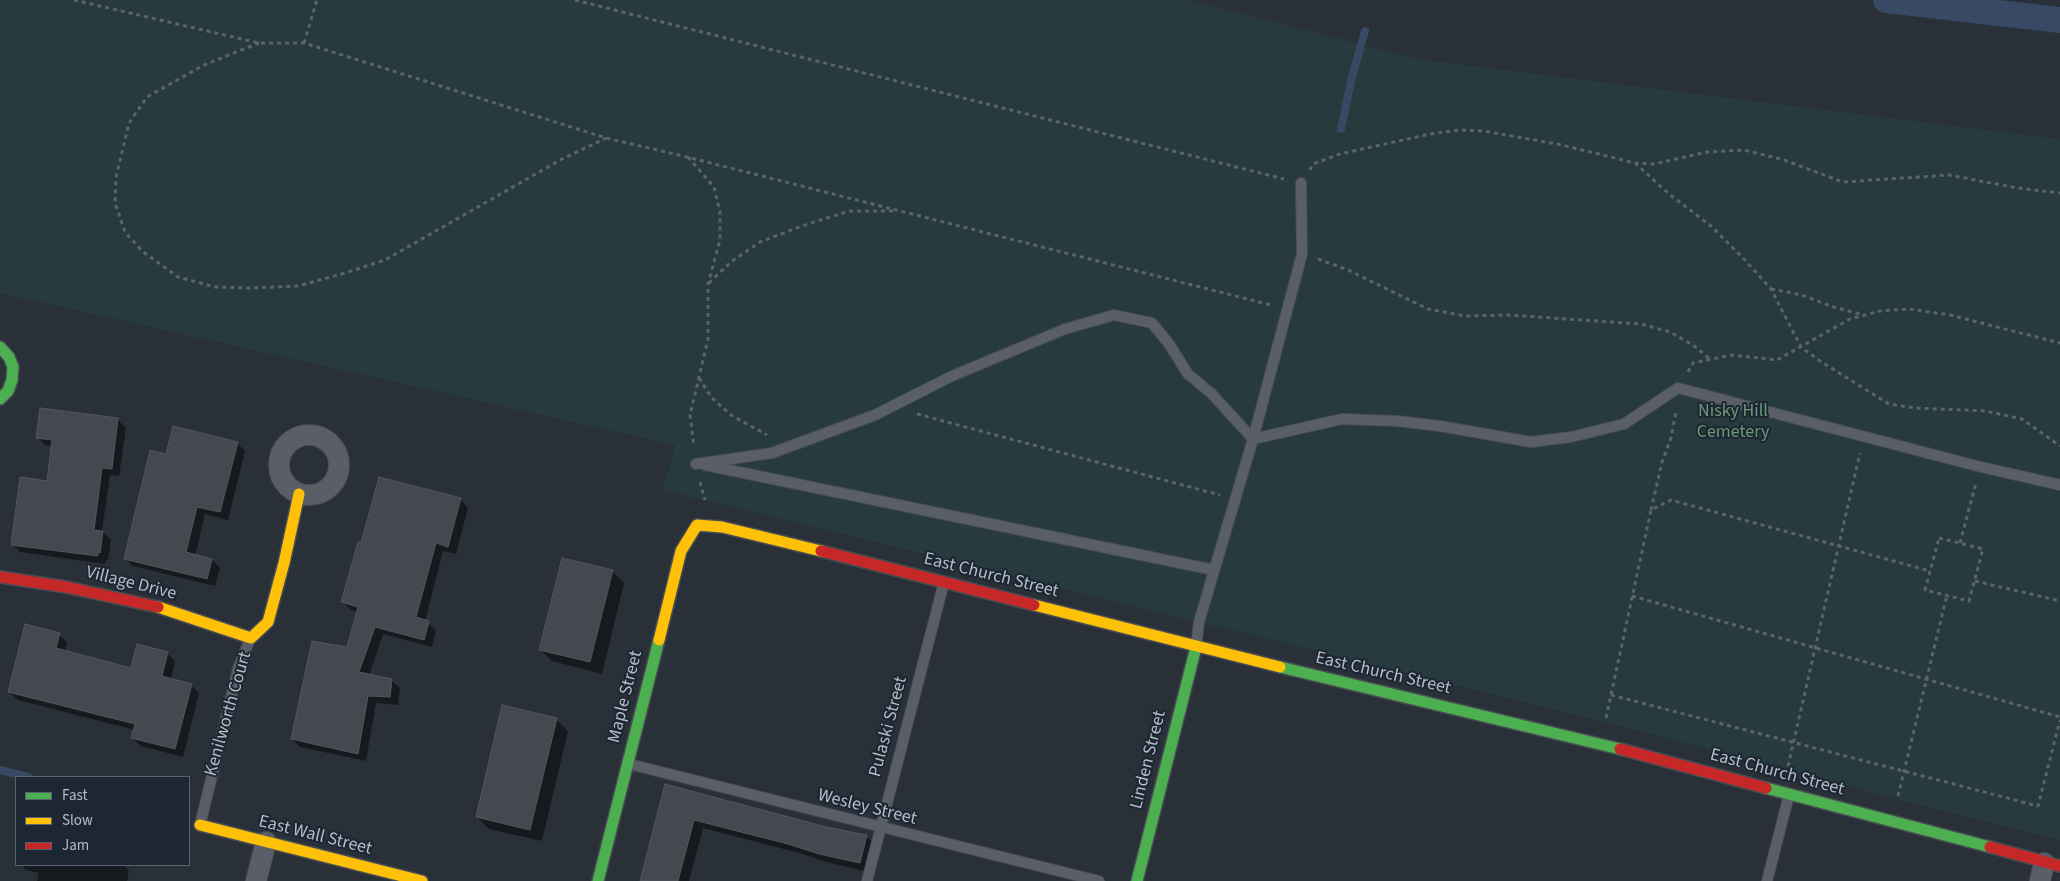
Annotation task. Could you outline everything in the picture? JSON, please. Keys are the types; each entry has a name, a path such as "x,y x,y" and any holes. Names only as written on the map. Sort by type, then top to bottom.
{"street":[{"path":"0,347 9,357 12,368 12,380 8,391 0,399"},
{"name":"Kenilworth Court","path":"251,638 268,622 284,563 299,494"},
{"name":"East Church Street","path":"697,525 722,527 944,581 1196,647 1600,744 1892,821 2048,870"},
{"name":"Maple Street","path":"598,881 680,551 697,525"},
{"name":"Village Drive","path":"0,577 66,587 147,604 201,620 251,638"},
{"name":"Linden Street","path":"1137,881 1196,647"},
{"name":"East Wall Street","path":"200,826 422,881"},
{"path":"256,881 266,842"}],"lane":[{"path":"1196,647 1199,622 1253,439 1302,254 1301,183"},
{"path":"696,464 772,453 793,446 875,415 952,376 1065,329 1114,315 1152,324 1169,344 1188,374 1212,394 1253,439"},
{"path":"1253,439 1342,419 1440,426 1531,442 1541,441 1570,437 1624,424 1678,388 1981,467 2060,485"},
{"path":"696,464 1214,570"},
{"name":"Pulaski Street","path":"867,881 944,581"},
{"name":"Kenilworth Court","path":"200,826 238,669 251,638"},
{"name":"Wesley Street","path":"628,764 1099,881"},
{"path":"1767,881 1789,794"}],"path":[{"path":"74,0 260,43 304,43 606,138 1288,309"},
{"path":"304,43 317,0"},
{"path":"575,0 1301,183 1313,164 1327,158 1430,134 1459,130 1520,136 1635,163 1654,164 1707,152 1744,150 1784,160 1844,182 1949,175 2018,188 2060,193"},
{"path":"260,43 202,66 147,97 129,123 116,177 115,203 125,232 142,251 178,277 216,287 250,288 298,286 345,273 384,260 562,159 606,138"},
{"path":"687,157 714,187 720,212 720,240 708,284 708,340 690,415 696,464 704,500 697,525"},
{"path":"1635,163 1669,194 1711,226 1771,289 1801,347 1820,361 1889,404 1986,411 2022,419 2060,446"},
{"path":"708,284 732,260 760,242 802,226 849,211 900,211"},
{"path":"1302,254 1348,270 1428,310 1465,316 1508,315 1641,324 1670,332 1694,345 1710,360"},
{"path":"1771,289 1802,295 1833,307 1865,315"},
{"path":"1600,744 1662,462 1671,438 1678,388 1694,363 1732,355 1777,360 1850,319 1880,310 1909,309 1950,315 2060,343"},
{"path":"699,377 710,397 731,415 770,437 793,446"},
{"path":"891,407 1235,499"},
{"path":"1789,794 1787,770 1864,436"},
{"path":"1960,543 1981,467"},
{"path":"1651,510 1671,500 1930,571"},
{"path":"1939,538 1983,549 1970,601 1925,590 1930,571 1939,538"},
{"path":"1974,581 2060,601"},
{"path":"1892,821 1947,595"},
{"path":"1611,695 2038,806 2060,719 1632,596"}],"green space":[{"name":"Nisky Hill Cemetery","path":"0,0 1186,0 1424,60 2060,139 2060,840 1605,722 663,490 675,445 0,293"}],"building":[{"path":"40,408 118,418 112,469 102,468 94,530 103,531 98,556 11,545 20,477 47,481 52,440 36,438"},
{"path":"173,426 238,442 220,512 197,507 186,552 212,559 207,579 124,559 150,450 166,454"},
{"path":"379,477 461,498 448,547 436,543 416,617 429,621 424,640 375,627 359,672 392,679 390,697 368,696 358,754 291,739 312,641 347,647 358,607 341,602 358,542 361,543"},
{"path":"562,558 613,570 590,662 539,650"},
{"path":"25,624 60,633 56,648 131,668 137,644 168,652 162,676 192,684 175,749 131,738 135,724 8,692"},
{"path":"502,705 557,718 530,830 476,817"},
{"path":"665,784 826,827 867,835 860,863 819,854 788,844 694,820 678,881 640,881"}],"waterway":[{"path":"1886,0 2060,20"},
{"path":"1341,129 1352,77 1365,31"},
{"path":"0,770 24,776"}],"traffic: fast":[{"path":"0,347 9,357 13,367 12,380 8,391 0,399"},
{"path":"598,881 659,640"},
{"path":"1137,881 1196,647"},
{"path":"1280,667 1620,749"},
{"path":"1766,788 1990,847"}],"traffic: slow":[{"path":"158,607 251,638 268,622 284,563 299,494"},
{"path":"659,640 681,551 697,525 722,527 821,551"},
{"path":"1034,605 1280,667"},
{"path":"200,825 422,881"}],"traffic: jam":[{"path":"821,551 1034,605"},
{"path":"0,577 66,587 158,607"},
{"path":"1620,749 1766,788"},
{"path":"1990,847 2060,866"}]}
